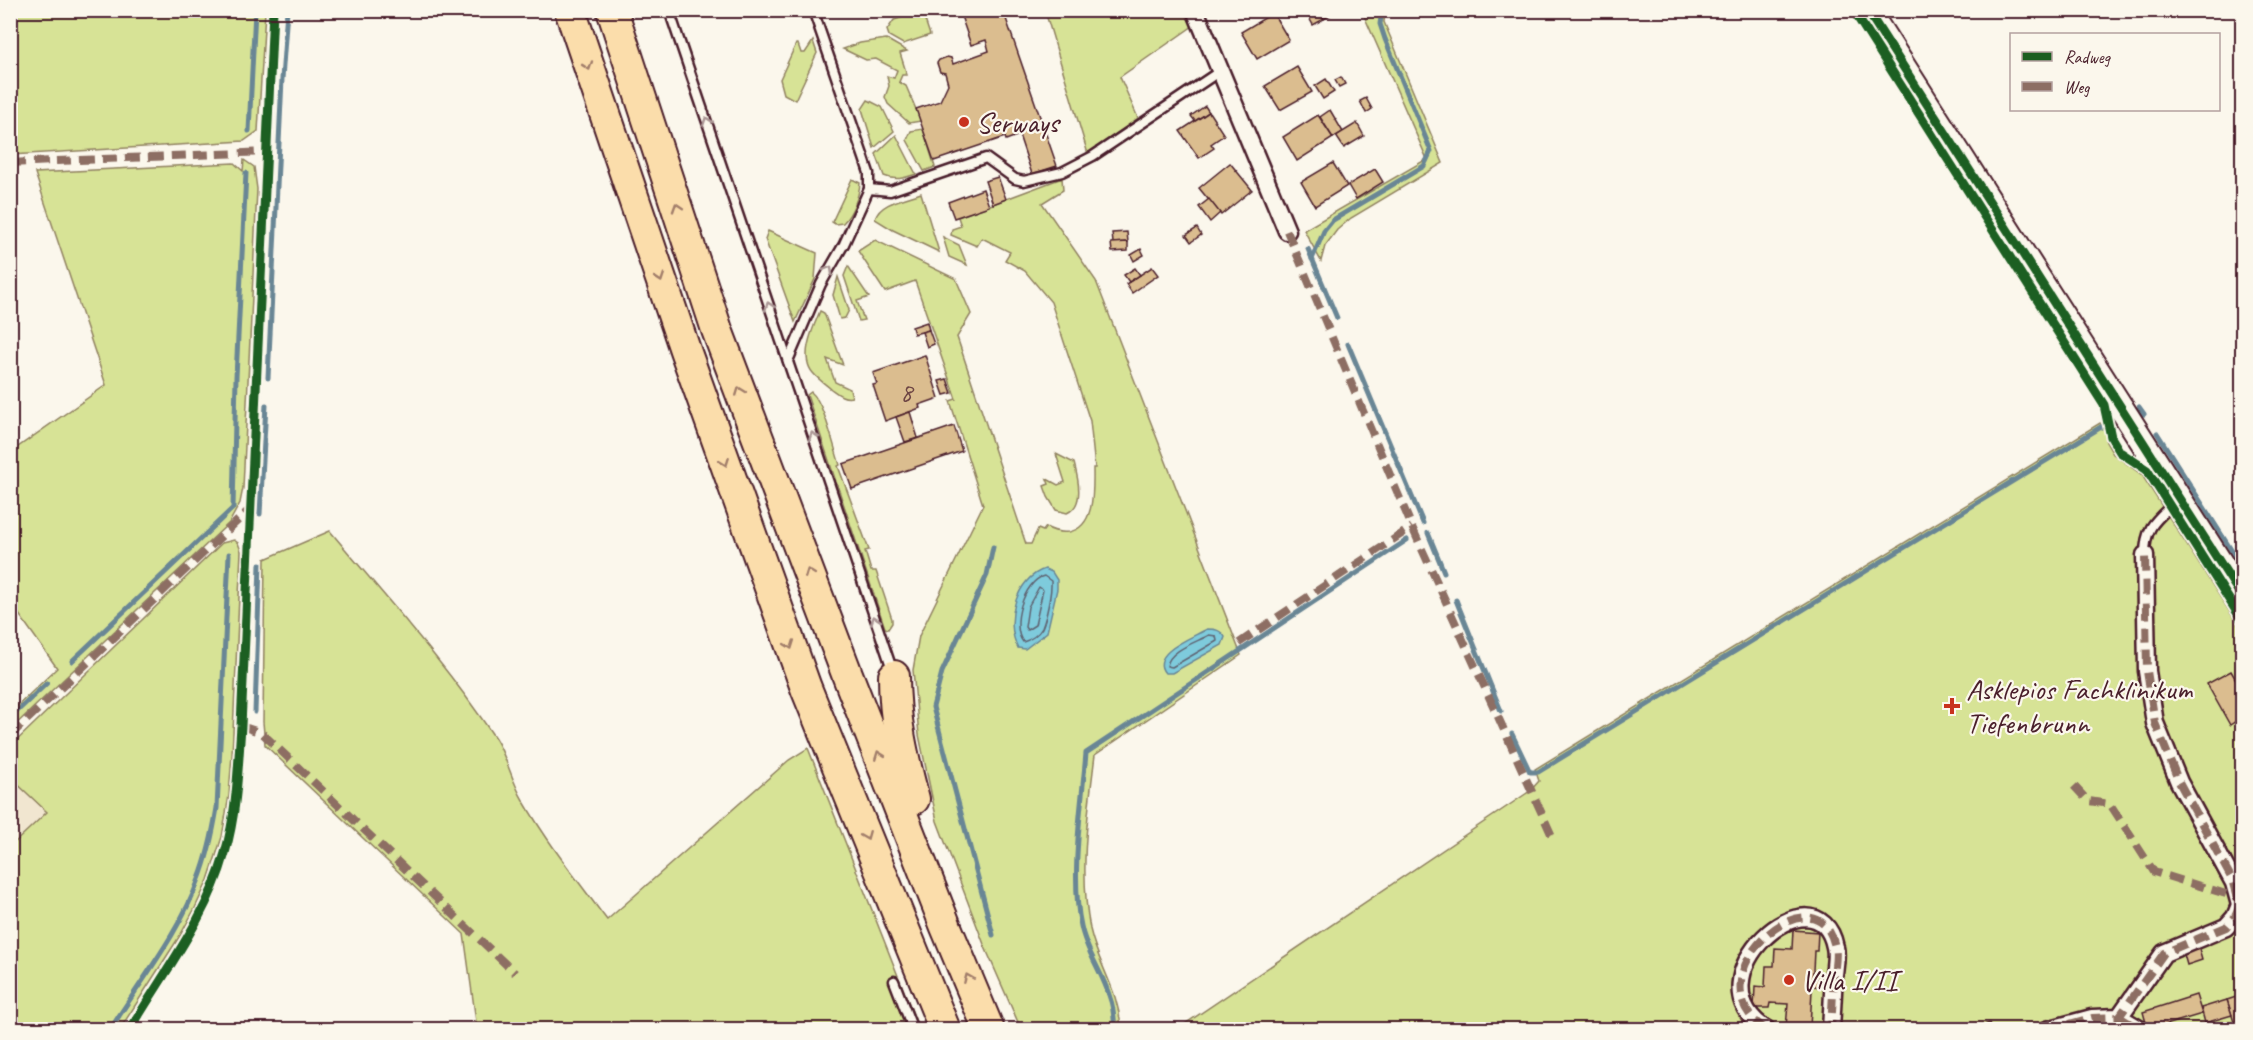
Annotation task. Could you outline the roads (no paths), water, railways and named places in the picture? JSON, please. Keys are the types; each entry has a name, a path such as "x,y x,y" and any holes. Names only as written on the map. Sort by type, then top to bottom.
{"highway":[{"path":"570,10 685,351 806,688 945,1029"},
{"path":"612,10 717,330 847,674 946,927 989,1029"},
{"path":"894,676 898,738 946,927"}],"street":[{"path":"1195,10 1287,231"},
{"path":"1867,10 2242,597"},
{"path":"2119,1017 2164,953 2226,927 2235,917 2240,905 2234,883 2179,782 2155,723 2147,671 2145,555"},
{"path":"1767,1029 1754,1020 1743,1004 1740,992 1743,972 1748,957 1759,942 1776,928 1802,916 1815,918 1825,924 1836,949 1832,1029"},
{"path":"2047,1029 2092,1018 2119,1017 2140,1029"}],"lane":[{"path":"669,10 894,676"},
{"path":"788,361 821,284 869,189 869,173 813,10"},
{"path":"869,189 890,190 986,158 1015,179 1024,181 1048,177 1085,161 1220,70"},
{"path":"2145,555 2145,537 2152,524 2180,498"},
{"path":"894,981 913,1029"}],"water":[{"path":"1045,569 1052,572 1057,580 1047,632 1025,649 1018,648 1012,626 1015,602 1027,581"},
{"path":"1207,629 1218,630 1222,633 1225,637 1222,645 1172,673 1165,673 1161,666 1167,652"}],"waterway":[{"path":"249,131 255,10"},
{"path":"268,378 287,10"},
{"path":"1312,259 1324,231 1333,220 1424,166 1431,151 1385,39 1380,24 1382,10"},
{"path":"72,661 233,508 236,377 246,173"},
{"path":"1308,249 1337,318"},
{"path":"1348,344 1423,523"},
{"path":"260,514 266,405"},
{"path":"2139,407 2144,414"},
{"path":"1512,734 1530,772 1538,772 2101,427"},
{"path":"2157,433 2242,567"},
{"path":"1428,533 1444,572"},
{"path":"1115,1030 1111,1002 1083,936 1078,906 1078,840 1086,753 1407,540"},
{"path":"993,547 987,575 942,672 933,707 993,935"},
{"path":"110,1030 181,918 199,879 210,844 217,808 229,554"},
{"path":"255,712 260,564"},
{"path":"1456,600 1501,711"},
{"path":"10,718 47,683"}],"place":[{"name":"Serways","path":"964,122"},
{"name":"Asklepios Fachklinikum Tiefenbrunn","path":"1952,706"},
{"name":"Villa I/II","path":"1789,980"}]}
